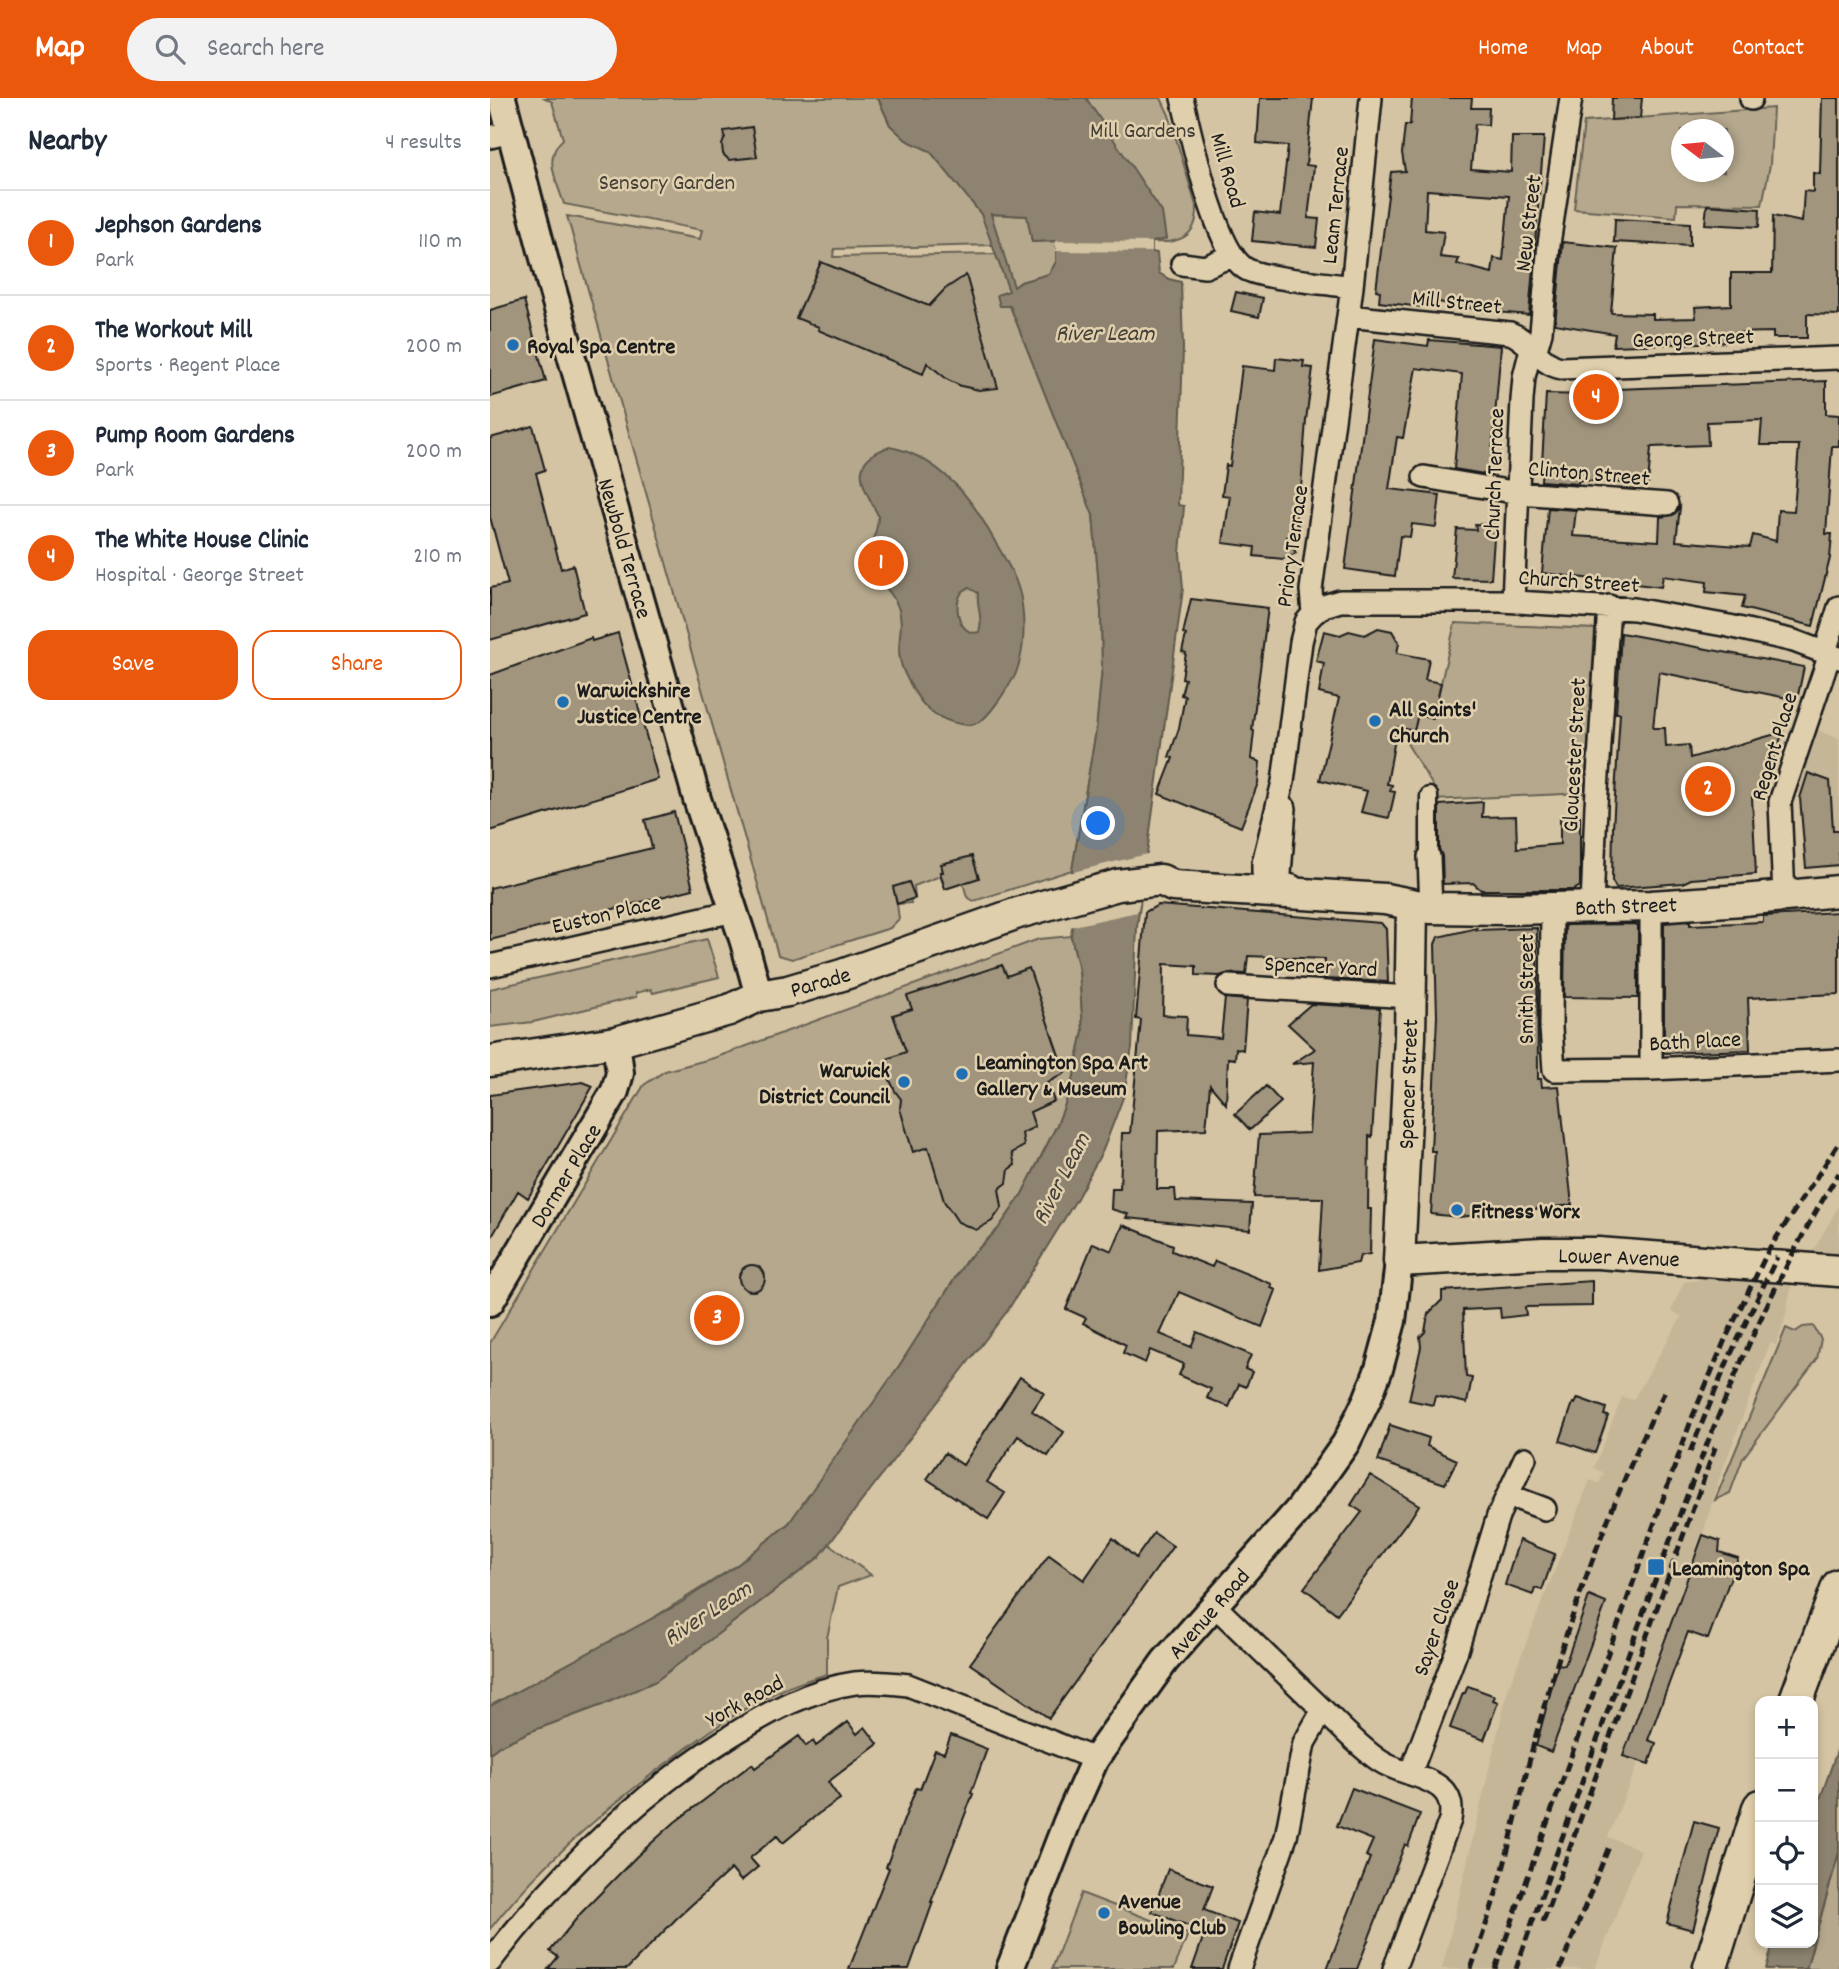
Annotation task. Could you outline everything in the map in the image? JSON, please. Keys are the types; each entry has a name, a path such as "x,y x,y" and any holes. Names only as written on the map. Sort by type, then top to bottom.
{"main road":[{"name":"Parade","path":"490,1061 616,1042 729,1010 759,996 788,991 842,975 1055,902 1118,884 1153,881 1172,874 1270,880"},
{"name":"Bath Street","path":"1270,880 1320,894 1409,904 1552,907 1651,906 1839,891"},
{"path":"1270,880 1349,883 1409,904"},
{"name":"Spencer Street","path":"1399,1261 1411,997 1409,904"},
{"name":"Lower Avenue","path":"1399,1261 1591,1252 1839,1271"},
{"path":"1798,1696 1839,1586"},
{"path":"1710,1969 1755,1822"}],"street":[{"name":"Newbold Terrace","path":"502,98 501,134 550,282 696,799 759,996"},
{"name":"Mill Road","path":"1181,98 1217,222 1233,256"},
{"name":"Leam Terrace","path":"1348,317 1371,98"},
{"name":"New Street","path":"1539,356 1549,244 1571,98"},
{"path":"1182,264 1205,267 1233,256 1249,271 1352,287"},
{"name":"Mill Street","path":"1348,317 1510,333 1518,336 1539,356"},
{"name":"Priory Terrace","path":"1270,880 1286,799 1283,782 1301,642 1306,622 1312,614 1311,590 1348,317"},
{"name":"George Street","path":"1539,356 1569,368 1839,358"},
{"name":"Church Terrace","path":"1513,601 1524,377 1539,356"},
{"name":"Clinton Street","path":"1424,477 1519,493 1667,504"},
{"name":"Church Street","path":"1312,614 1324,606 1352,600 1513,601 1609,606 1729,626 1794,641 1831,655"},
{"name":"Gloucester Street","path":"1592,907 1609,606"},
{"name":"Regent Place","path":"1784,897 1780,802 1831,655 1839,607"},
{"path":"1409,904 1429,857 1429,796"},
{"path":"1651,906 1651,1069"},
{"name":"Smith Street","path":"1552,907 1553,1070"},
{"name":"Euston Place","path":"490,966 734,911"},
{"name":"Spencer Yard","path":"1228,986 1411,997"},
{"name":"Dormer Place","path":"490,1302 615,1091 620,1073 616,1042"},
{"name":"Bath Place","path":"1553,1070 1651,1069 1839,1060"},
{"name":"Avenue Road","path":"1010,1969 1067,1822 1095,1759 1165,1661 1300,1508 1346,1443 1379,1368 1392,1321 1399,1261"},
{"name":"Sayer Close","path":"1410,1774 1457,1650 1498,1516 1525,1458"},
{"path":"1508,1495 1545,1508"},
{"path":"1214,1605 1379,1761 1440,1787 1449,1797 1452,1812 1394,1969"},
{"name":"York Road","path":"490,1962 531,1910 645,1797 692,1760 749,1724 804,1697 855,1684 884,1682 908,1685 1095,1759"},
{"path":"1239,1969 1286,1837 1304,1742 1323,1710"}],"shaded area":[{"path":"1818,730 1839,739 1839,865 1815,868 1803,860 1800,784"},
{"path":"1839,1205 1839,1258 1811,1256 1815,1248"},
{"path":"1725,1276 1792,1283 1776,1345 1770,1343 1716,1488 1703,1535 1624,1755 1639,1761 1608,1837 1641,1850 1595,1969 1442,1969 1508,1689 1590,1480 1599,1483 1604,1473 1594,1468 1622,1397 1633,1400 1682,1316 1671,1311 1684,1282"}],"green space":[{"name":"Sensory Garden","path":"545,98 878,98 890,125 906,140 930,151 981,214 993,245 834,249 833,257 996,254 1010,292 1010,306 1093,515 1101,611 1102,668 1096,731 1072,870 974,901 967,897 963,883 945,889 940,876 914,886 915,899 910,900 911,903 897,904 899,919 890,928 792,959 778,955 567,216 700,239 702,230 564,204 552,162 553,154 563,139 552,102"},
{"name":"Mill Gardens","path":"1086,98 1161,98 1169,115 1197,209 1193,227 1184,237 1170,242 1152,242"},
{"path":"1773,108 1770,165 1762,205 1677,204 1676,217 1574,209 1584,122"},
{"path":"990,214 1028,216 1032,242 1056,241 1056,262 1049,274 1021,282 1014,288"},
{"path":"1455,623 1595,629 1585,793 1433,800 1436,791 1397,727 1417,714 1433,717"},
{"path":"1071,936 1079,969 1083,1031 1072,1086 1057,1125 1021,1196 998,1229 966,1261 899,1366 812,1493 789,1523 736,1566 645,1623 490,1706 490,1343 644,1085 665,1071 714,1058 1039,939"},
{"path":"707,939 719,977 653,993 651,989 636,993 636,997 533,1022 490,1027 490,989"},
{"path":"1813,1326 1821,1339 1817,1359 1743,1458 1730,1493 1715,1500 1786,1328 1795,1332 1803,1327"},
{"path":"829,1544 871,1575 838,1587 827,1638 827,1674 757,1702 716,1727 656,1771 568,1845 490,1929 490,1753 529,1732 602,1705 656,1681 819,1557"},
{"path":"1839,1852 1839,1969 1806,1969 1812,1948 1818,1948 1818,1926"},
{"name":"Avenue Bowling Club","path":"1081,1893 1188,1934 1174,1969 1052,1969"}],"water":[{"name":"River Leam","path":"878,98 1086,98 1162,212 1166,239 1152,242 1152,252 1157,253 1159,273 1181,282 1183,348 1178,505 1184,506 1180,553 1183,589 1137,927 1132,1047 1124,1095 1103,1150 1076,1200 1008,1310 819,1557 656,1681 602,1705 529,1732 490,1753 490,1706 679,1604 736,1566 789,1523 899,1366 966,1261 998,1229 1021,1196 1057,1125 1072,1086 1083,1031 1079,969 1071,936 1072,870 1096,731 1102,668 1101,611 1093,515 1010,306 1000,306 997,295 1009,291 981,214 930,151 906,140 890,125","holes":["991,214 1027,216 1032,242 1056,241 1056,262 1049,274 1021,282 1014,287"]},
{"path":"889,447 919,457 933,465 957,486 977,511 1008,563 1017,584 1023,622 1019,665 995,706 985,718 975,723 968,725 952,722 929,710 917,696 902,667 898,607 872,563 871,551 878,515 867,494 862,475 867,459","holes":["969,588 978,593 980,627 979,632 971,632 965,629 958,614 959,598"]},
{"path":"1839,1745 1839,1852 1818,1926 1818,1822 1818,1805"},
{"path":"1772,1948 1812,1948 1806,1969 1766,1969"}],"pier":[{"path":"1056,241 1152,242 1152,252 1056,251"},
{"path":"1151,853 1137,912 1069,927 1069,873"}],"building":[{"path":"1260,98 1313,98 1306,165 1314,166 1308,218 1319,219 1316,247 1252,241 1255,212 1280,215 1288,146 1257,143"},
{"path":"1412,98 1472,98 1471,108 1489,108 1488,125 1475,124 1471,169 1511,172 1512,137 1544,137 1529,315 1485,311 1423,299 1422,307 1379,302 1380,291 1376,290 1391,172 1405,171 1402,153 1405,125 1410,125","holes":["1427,190 1509,196 1503,260 1494,258 1492,273 1457,264 1459,259 1440,257 1444,232 1425,230"]},
{"path":"1612,98 1642,98 1640,118 1611,120"},
{"path":"1822,98 1839,98 1839,315 1807,314 1807,338 1773,338 1773,332 1728,333 1728,342 1613,346 1615,334 1555,324 1563,242 1617,248 1611,313 1653,314 1653,319 1696,318 1695,307 1731,305 1731,273 1772,273 1773,216 1802,222 1804,191 1813,192 1813,173 1820,174"},
{"path":"752,127 757,157 729,160 723,154 724,131"},
{"path":"1707,205 1760,209 1759,227 1705,224"},
{"path":"1615,219 1690,223 1690,246 1614,242"},
{"path":"821,262 929,306 945,289 966,275 998,388 979,390 961,386 948,380 927,363 923,374 818,330 819,327 796,318"},
{"path":"1236,292 1263,298 1259,317 1231,311"},
{"name":"Royal Spa Centre","path":"524,300 546,381 490,397 490,310"},
{"path":"1375,339 1428,346 1429,340 1501,346 1490,475 1454,469 1462,374 1416,368 1403,438 1397,437 1389,489 1440,495 1436,527 1412,524 1410,537 1400,536 1395,576 1345,569"},
{"path":"1276,358 1304,361 1303,367 1313,368 1301,488 1295,521 1299,527 1287,537 1296,553 1283,559 1254,556 1255,547 1223,543 1230,496 1222,495 1226,465 1230,466 1242,366 1275,370"},
{"path":"1826,381 1826,414 1839,415 1839,446 1832,446 1826,534 1832,534 1830,558 1813,626 1742,608 1745,596 1706,592 1707,582 1663,576 1661,587 1542,573 1548,508 1576,510 1573,536 1659,541 1660,517 1673,515 1680,507 1676,541 1750,547 1753,535 1776,541 1778,510 1794,511 1799,445 1760,445 1762,420 1707,422 1708,445 1651,447 1648,485 1579,480 1578,484 1541,481 1546,394 1590,395 1590,390"},
{"path":"533,426 545,470 536,473 561,569 573,565 585,613 490,640 490,588 508,584 490,517 490,438"},
{"path":"1475,524 1495,525 1491,579 1452,578 1457,529 1476,530"},
{"path":"1191,599 1268,608 1252,730 1251,759 1260,762 1258,783 1241,827 1159,794 1173,758 1169,757 1179,728 1185,696 1181,695 1186,653 1182,652 1186,635 1183,634"},
{"name":"All Saints' Church","path":"1378,628 1392,631 1399,643 1397,653 1429,659 1425,680 1441,683 1433,718 1418,714 1414,731 1397,727 1387,784 1392,785 1390,791 1395,792 1389,818 1361,812 1367,791 1320,780 1339,698 1319,693 1324,663 1316,661 1324,631 1340,635 1349,631 1365,635"},
{"name":"Warwickshire Justice Centre","path":"618,633 658,779 490,831 490,675 591,638 592,641"},
{"path":"1621,633 1804,667 1797,700 1659,672 1653,728 1665,728 1666,747 1689,745 1690,758 1783,732 1760,797 1752,797 1756,874 1616,888 1612,881"},
{"path":"1808,773 1830,781 1833,830 1839,830 1839,865 1806,868 1800,798"},
{"path":"1483,802 1482,817 1516,816 1517,848 1560,844 1560,818 1580,816 1580,886 1574,890 1481,890 1473,883 1443,884 1442,856 1439,849 1439,805"},
{"path":"674,812 693,889 490,940 490,888 652,848 645,820"},
{"path":"972,856 979,878 945,889 940,872 943,872 941,864"},
{"path":"909,882 915,898 897,904 893,887"},
{"path":"1158,905 1381,923 1386,929 1388,982 1325,979 1325,959 1248,956 1246,974 1229,973 1220,976 1196,975 1196,966 1164,964 1163,1015 1187,1016 1186,1035 1221,1038 1225,998 1247,1000 1243,1050 1236,1048 1235,1059 1228,1058 1226,1104 1210,1085 1206,1129 1158,1131 1157,1189 1175,1189 1176,1201 1252,1204 1250,1230 1126,1218 1128,1214 1111,1209 1112,1189 1120,1189 1122,1133 1130,1133 1141,1020 1136,1019 1145,912"},
{"path":"1839,912 1839,994 1748,998 1750,1050 1664,1053 1664,923 1690,921 1690,925 1763,922 1763,916"},
{"path":"1636,924 1638,998 1564,997 1565,927"},
{"path":"1477,928 1537,928 1538,1079 1541,1079 1542,1087 1559,1086 1572,1205 1459,1217 1431,1214 1437,1016 1435,944 1438,937"},
{"path":"1002,965 1007,976 1029,968 1065,1073 1047,1083 1054,1101 1030,1112 1035,1127 1022,1133 1024,1146 1012,1153 1015,1165 1009,1169 1007,1183 999,1189 1002,1207 992,1221 976,1230 958,1222 944,1201 928,1147 913,1152 900,1109 901,1099 883,1065 887,1059 906,1052 893,1015 912,1009 907,996"},
{"path":"1311,1004 1380,1008 1372,1137 1369,1136 1370,1254 1360,1256 1358,1263 1319,1270 1323,1198 1254,1197 1259,1135 1309,1133 1314,1062 1292,1064 1315,1049 1288,1024"},
{"path":"583,1082 593,1086 528,1198 518,1191 490,1240 490,1095"},
{"path":"1266,1086 1281,1102 1250,1130 1235,1114"},
{"path":"1123,1225 1173,1245 1172,1251 1212,1267 1215,1261 1272,1284 1271,1288 1276,1290 1262,1327 1179,1292 1160,1334 1191,1347 1197,1332 1251,1355 1245,1369 1252,1372 1246,1387 1239,1384 1229,1407 1207,1398 1211,1389 1179,1375 1184,1364 1150,1350 1145,1363 1123,1353 1126,1345 1083,1323 1086,1318 1066,1309 1093,1243 1112,1251"},
{"path":"752,1265 761,1269 765,1278 761,1287 752,1291 743,1287 739,1278 743,1269"},
{"path":"1592,1281 1592,1306 1525,1307 1526,1315 1501,1318 1500,1308 1463,1310 1466,1377 1472,1378 1467,1403 1435,1396 1433,1405 1409,1400 1421,1347 1420,1337 1425,1332 1428,1314 1442,1300 1442,1291"},
{"path":"1020,1377 1044,1393 1032,1411 1064,1432 1048,1456 1018,1436 987,1482 1005,1493 988,1519 927,1479 945,1453 963,1465"},
{"path":"1578,1398 1606,1408 1604,1415 1608,1416 1595,1453 1560,1441 1573,1403 1575,1404"},
{"path":"1390,1425 1429,1438 1427,1446 1457,1460 1445,1484 1378,1461"},
{"path":"1370,1475 1419,1505 1337,1614 1304,1588 1362,1512 1351,1505"},
{"path":"1154,1533 1173,1546 1049,1718 970,1664 1049,1555 1084,1580 1113,1538 1136,1558"},
{"path":"1703,1535 1720,1541 1719,1552 1738,1558 1708,1639 1688,1632 1648,1740 1656,1743 1649,1764 1623,1756"},
{"path":"1519,1540 1555,1554 1542,1590 1535,1588 1533,1595 1505,1585"},
{"path":"1589,1596 1606,1603 1551,1752 1536,1746 1558,1664 1565,1665"},
{"path":"1468,1686 1495,1696 1493,1700 1498,1702 1484,1740 1450,1728"},
{"path":"848,1722 857,1734 865,1727 878,1744 828,1782 840,1799 783,1843 777,1836 750,1858 758,1867 741,1881 731,1869 627,1969 548,1969 558,1957 550,1951 581,1913 675,1822 752,1764 755,1768 799,1736 806,1746 813,1741 816,1746"},
{"path":"951,1735 987,1749 909,1969 849,1969 889,1868 886,1867 916,1788 920,1789 935,1750 944,1753"},
{"path":"1352,1788 1420,1814 1408,1846 1405,1844 1357,1969 1327,1969 1370,1858 1366,1856 1373,1840 1337,1826"},
{"path":"1694,1821 1719,1828 1693,1930 1667,1923"},
{"path":"1168,1869 1213,1886 1204,1910 1238,1923 1222,1969 1192,1969 1205,1932 1152,1912"}],"railway":[{"path":"1495,1969 1692,1418 1724,1342 1769,1249 1839,1143"},
{"path":"1516,1969 1652,1589 1713,1429 1783,1273 1839,1173"},
{"path":"1690,1452 1729,1358 1777,1257"},
{"path":"1471,1969 1502,1873 1536,1736 1567,1633 1612,1509 1666,1389"},
{"path":"1543,1922 1716,1445"},
{"path":"1560,1969 1610,1844"}],"place":[{"name":"Royal Spa Centre","path":"513,345"},
{"name":"The White House Clinic","path":"1596,397"},
{"name":"Jephson Gardens","path":"881,563"},
{"name":"Warwickshire Justice Centre","path":"563,702"},
{"name":"All Saints' Church","path":"1375,721"},
{"name":"The Workout Mill","path":"1708,789"},
{"name":"Leamington Spa Art Gallery & Museum","path":"962,1074"},
{"name":"Warwick District Council","path":"904,1082"},
{"name":"Fitness Worx","path":"1457,1210"},
{"name":"Pump Room Gardens","path":"717,1318"},
{"name":"Leamington Spa","path":"1656,1567"},
{"name":"Avenue Bowling Club","path":"1104,1913"}]}
